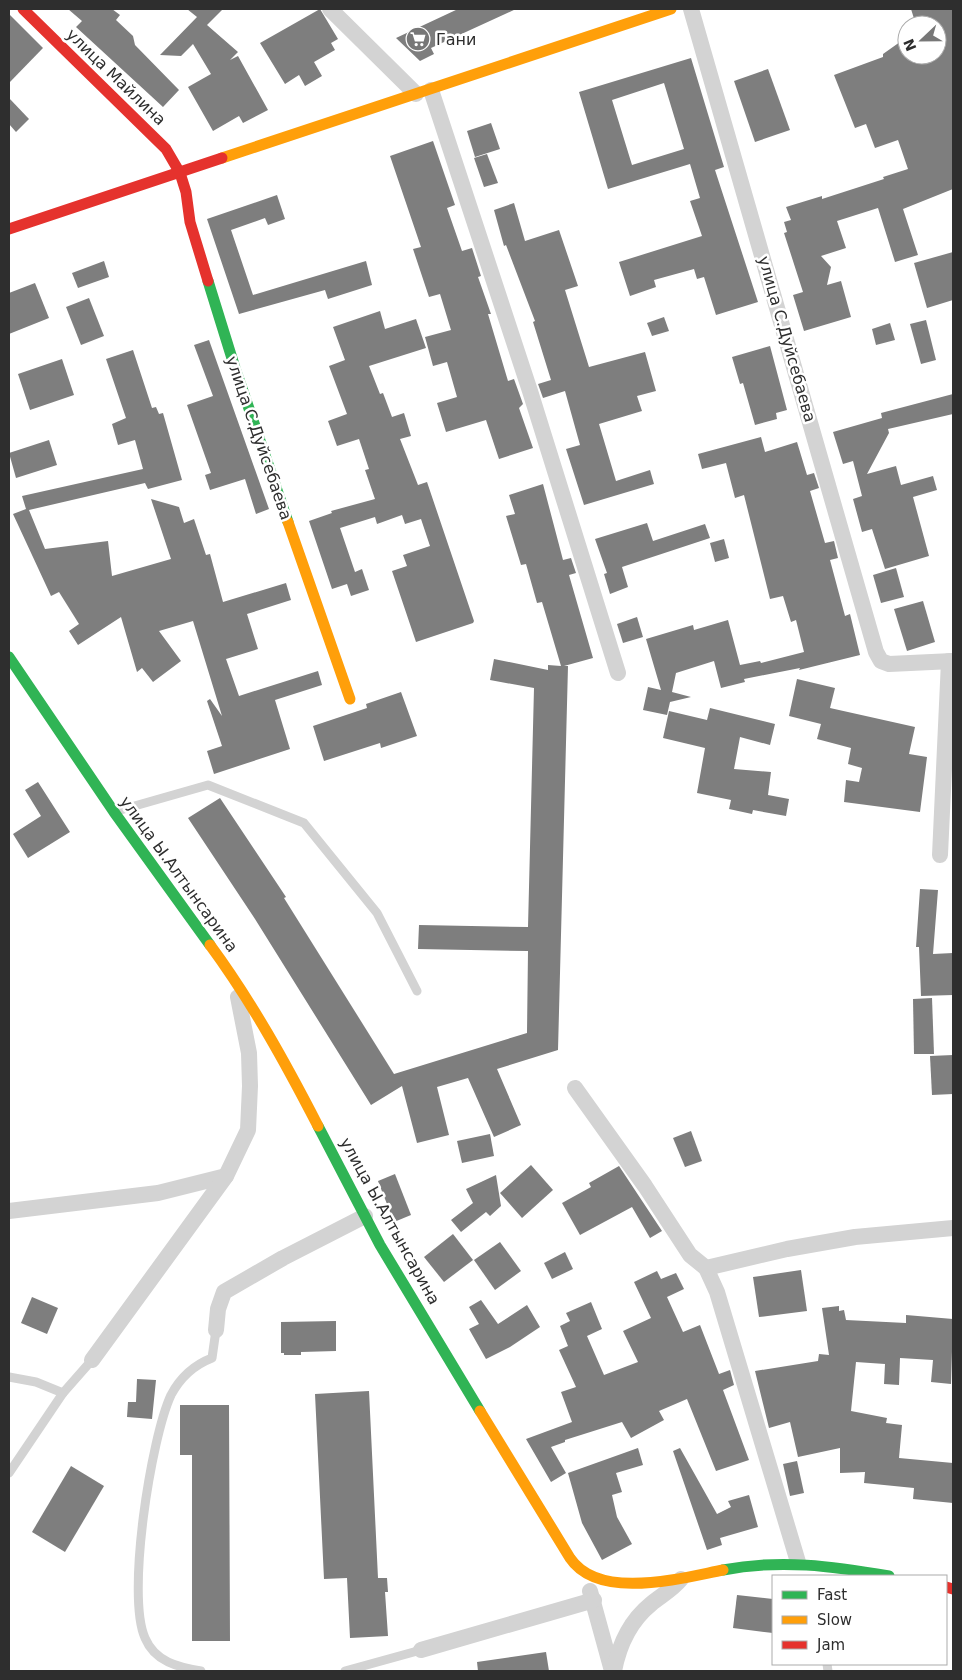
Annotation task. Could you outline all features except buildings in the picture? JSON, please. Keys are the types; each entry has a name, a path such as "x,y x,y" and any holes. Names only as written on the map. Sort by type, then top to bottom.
{"street":[{"name":"улица Майлина","path":"23,9 166,149 180,173"},
{"path":"330,9 423,92 530,391 618,673"},
{"path":"9,229 423,92 643,12 671,9"},
{"name":"улица С.Дуйсебаева","path":"691,9 876,652 881,660 888,664 951,661"},
{"name":"улица С.Дуйсебаева","path":"180,173 186,192 190,222 235,368 350,699"},
{"name":"улица Ы.Алтынсарина","path":"9,657 114,812 234,978 291,1074 364,1216 559,1540 582,1572"},
{"path":"940,855 951,661"},
{"path":"92,1360 226,1176 248,1130 249,1053 234,978"},
{"path":"575,1088 645,1186 690,1255 706,1268 722,1310 798,1562"},
{"path":"9,1211 158,1193 226,1176"},
{"path":"216,1330 218,1309 224,1292 283,1258 364,1216"},
{"path":"706,1268 787,1249 856,1237 953,1228"},
{"path":"582,1572 604,1580 626,1582 681,1578 751,1565 798,1562 824,1570 877,1575"},
{"path":"582,1572 594,1600 613,1671"},
{"path":"613,1671 624,1637 634,1623 650,1604 673,1588 681,1578"},
{"path":"420,1650 594,1600"}],"lane":[{"path":"114,812 208,785 304,823 376,913 418,991"},
{"path":"201,1671 164,1662 153,1651 144,1638 138,1598 141,1537 152,1461 171,1396 183,1378 198,1364 212,1358 216,1330"},
{"path":"9,1473 63,1393 92,1360"},
{"path":"9,1377 36,1382 63,1393"},
{"path":"346,1671 420,1650"}],"traffic: fast":[{"path":"208,281 235,368 288,522"},
{"path":"9,657 114,812 210,945"},
{"path":"318,1126 380,1245 480,1411"},
{"path":"723,1570 786,1564 847,1569 883,1575"}],"traffic: slow":[{"path":"222,158 671,9"},
{"path":"288,522 350,699"},
{"path":"210,945 268,1034 318,1126"},
{"path":"480,1411 570,1558 583,1571 600,1579 620,1583 642,1583 685,1578 723,1570"}],"traffic: jam":[{"path":"23,9 166,149 180,173 186,192 190,222 208,281"},
{"path":"9,229 222,158"},
{"path":"947,1587 953,1589"}],"place":[{"name":"Гани","path":"418,39"}]}
